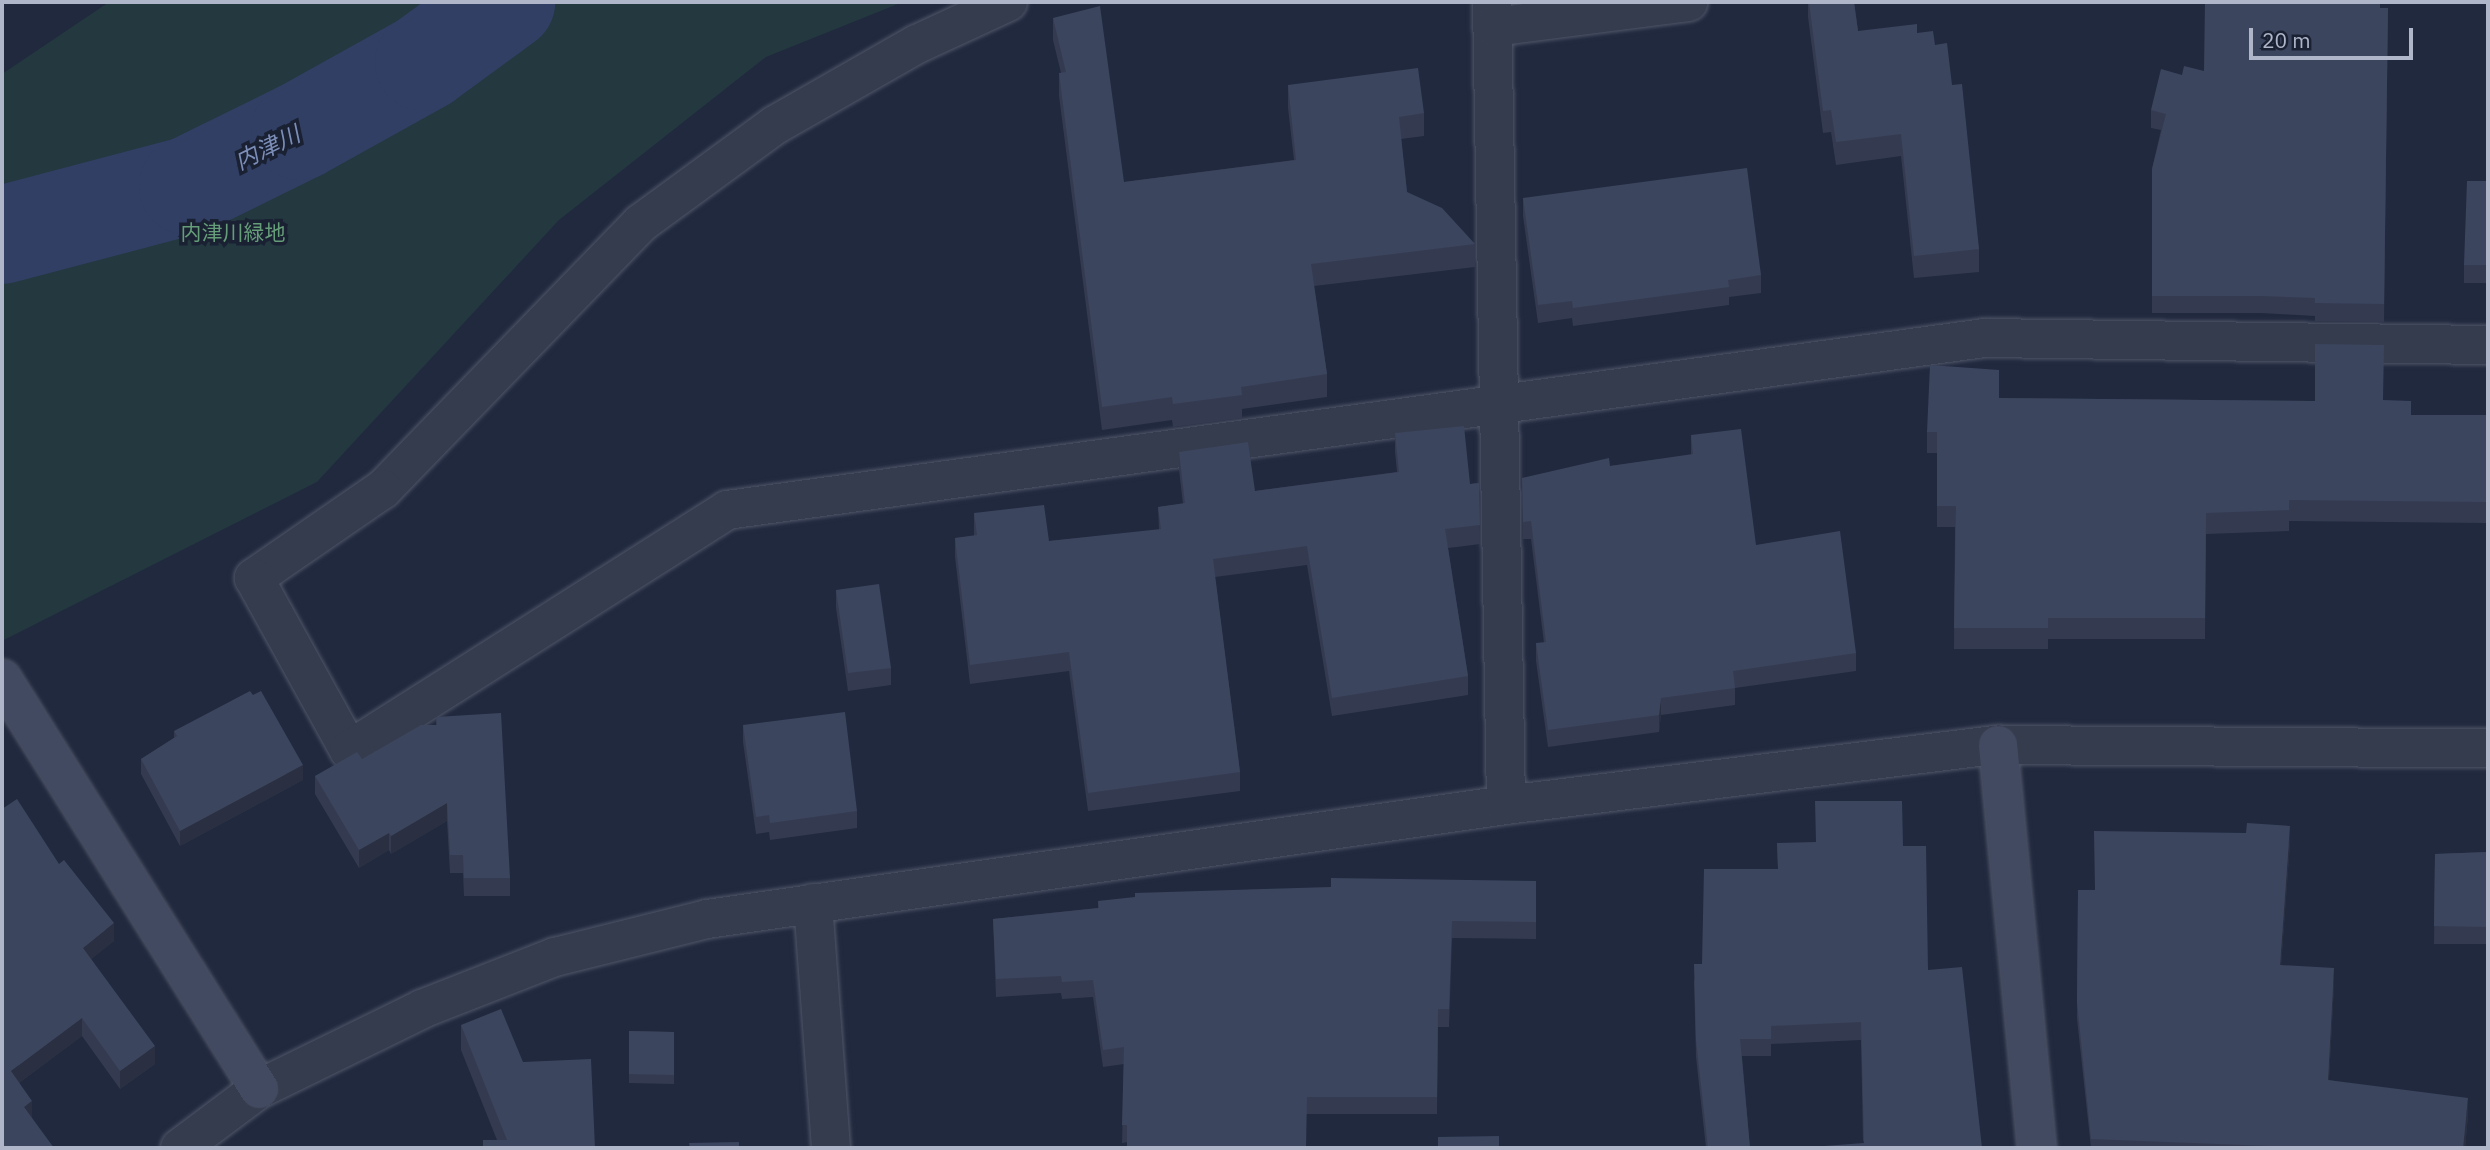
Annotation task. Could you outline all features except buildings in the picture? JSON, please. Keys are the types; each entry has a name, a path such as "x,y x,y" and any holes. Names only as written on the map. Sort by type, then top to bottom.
{"street":[{"path":"1008,2 917,44 775,125 641,223 383,489 254,578 349,750 727,510 1497,402 1985,338 2488,345"},
{"path":"1506,805 1497,402 1493,14 1688,2"},
{"path":"2,679 259,1089"},
{"path":"1998,745 2038,1148"},
{"path":"180,1148 259,1089 422,1009 555,957 707,919 1506,805 1998,745 2488,748"},
{"path":"813,903 831,1148"}],"green space":[{"name":"内津川緑地","path":"109,2 903,2 766,57 559,220 317,482 2,641 2,74"}],"waterway":[{"name":"内津川","path":"2,235 188,186 300,131 424,62 506,2"}]}
